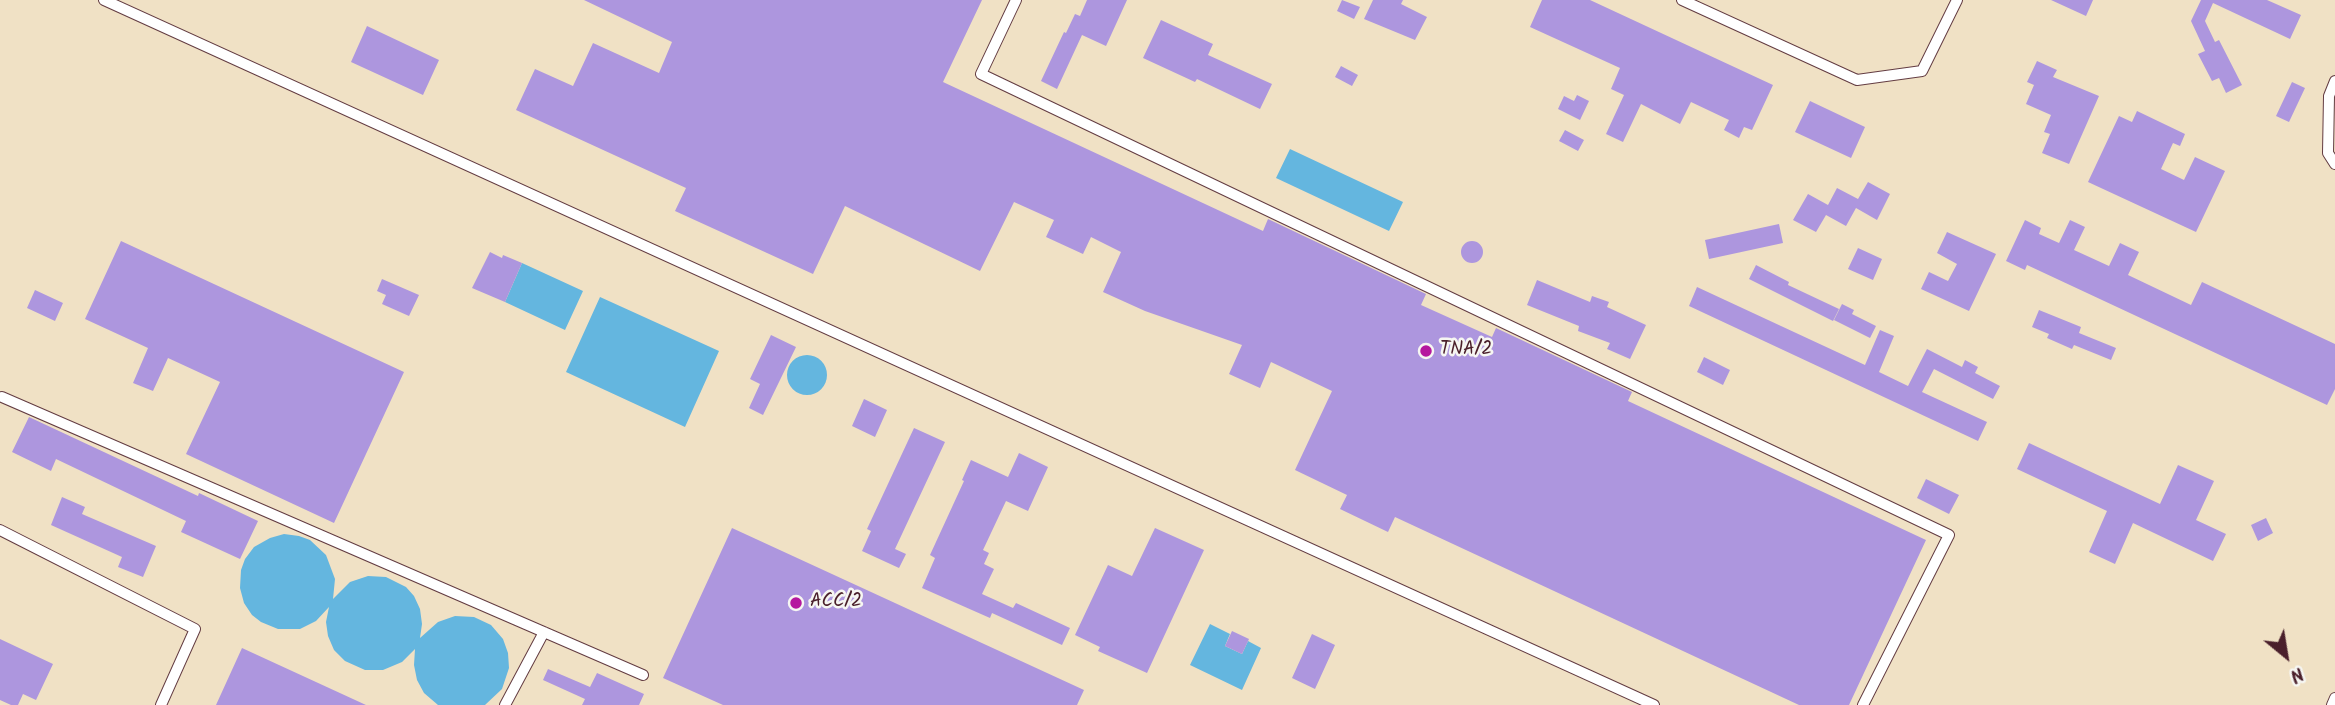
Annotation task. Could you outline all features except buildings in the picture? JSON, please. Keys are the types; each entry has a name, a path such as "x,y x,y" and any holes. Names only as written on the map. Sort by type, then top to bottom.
{"lane":[{"path":"104,0 1654,705"},
{"path":"1016,0 981,74 1950,535 1863,705"},
{"path":"1682,0 1857,80 1922,71 1957,0"},
{"path":"2335,80 2329,96 2328,153 2335,164"},
{"path":"1,398 643,675"},
{"path":"0,530 195,629 161,705"},
{"path":"505,705 544,632"},
{"path":"2332,705 2335,698"}],"water":[{"path":"1290,149 1403,202 1389,231 1276,178"},
{"path":"522,263 583,291 565,330 505,302"},
{"path":"600,297 719,351 685,427 566,372"},
{"path":"807,355 821,361 827,375 821,389 807,395 793,389 787,375 793,361"},
{"path":"284,534 310,540 326,555 335,579 333,599 350,582 368,576 386,577 406,587 420,609 420,638 438,622 455,616 474,617 491,625 503,639 508,653 509,668 502,689 485,705 438,705 424,693 417,680 415,649 402,662 383,670 365,670 345,661 334,650 328,636 326,622 329,607 316,621 300,629 278,629 261,622 244,603 240,588 241,570 254,547"},
{"path":"1210,624 1230,634 1225,646 1242,654 1248,641 1261,648 1242,690 1190,665"}],"place":[{"name":"TNA/2","path":"1426,351"},
{"name":"ACC/2","path":"796,603"}]}
